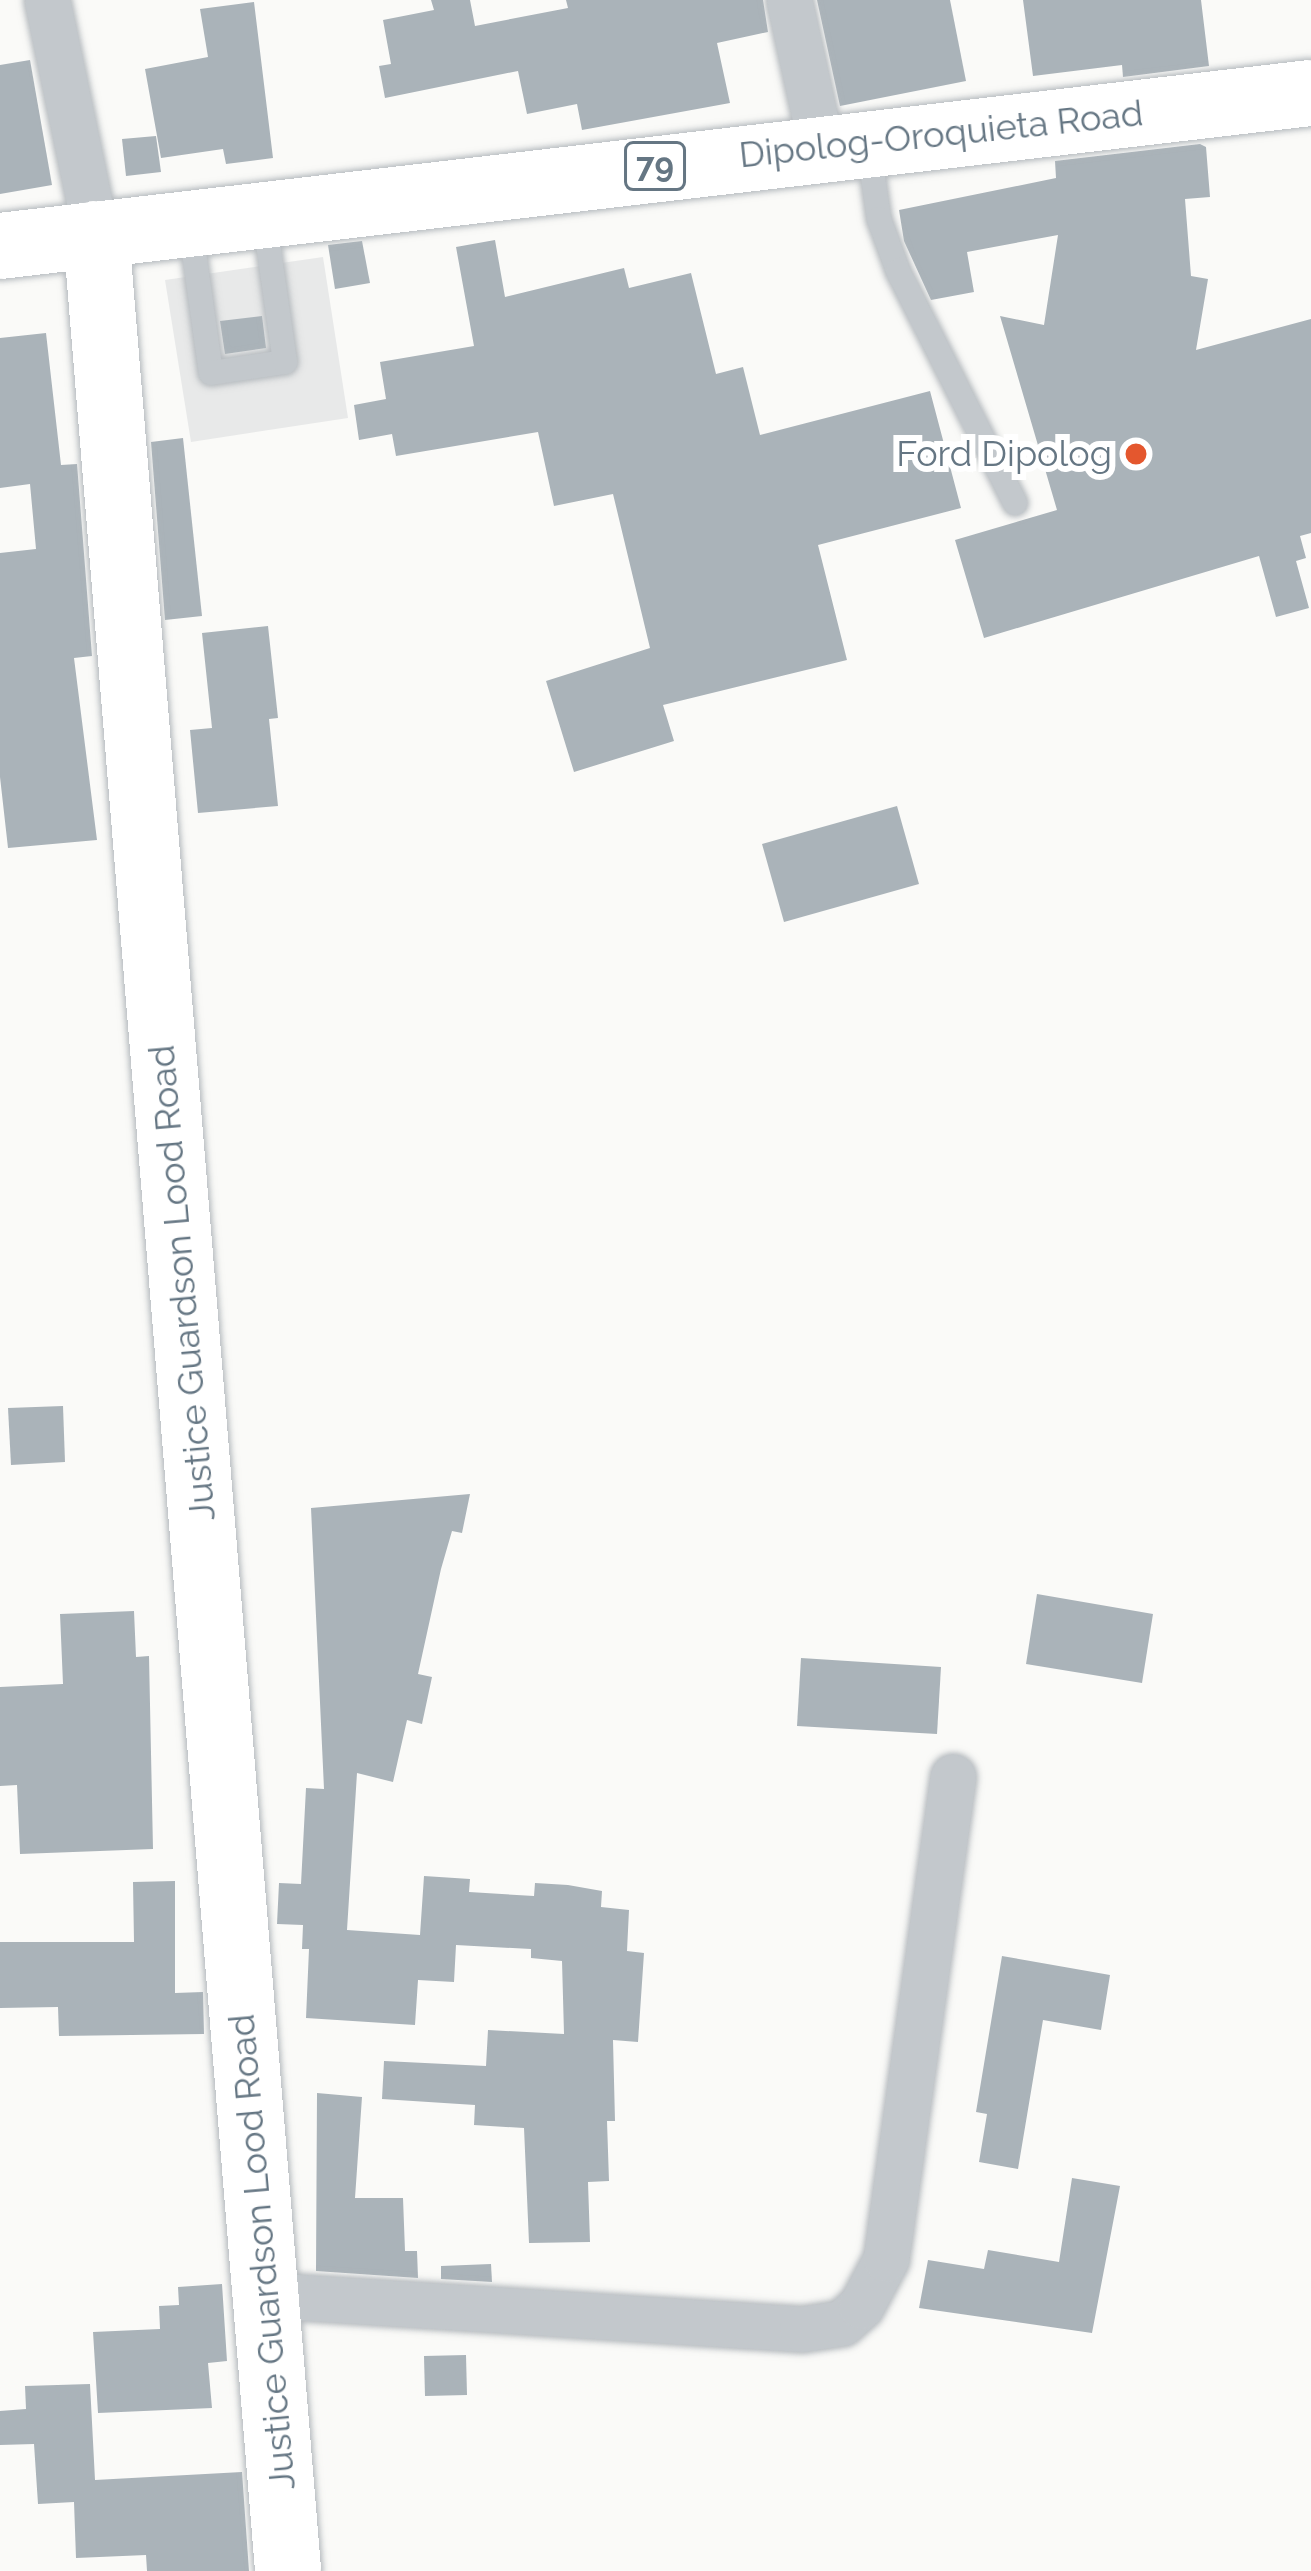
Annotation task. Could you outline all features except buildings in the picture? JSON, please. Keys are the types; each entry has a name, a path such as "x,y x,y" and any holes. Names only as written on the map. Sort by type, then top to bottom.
{"main road":[{"name":"Dipolog-Oroquieta Road","path":"0,246 1311,93"},
{"name":"Justice Guardson Lood Road","path":"95,234 288,2571"}],"street":[{"name":"Justice Guardson Lood Road","path":"47,0 95,234"},
{"path":"789,0 844,144"},
{"path":"265,2296 802,2330 842,2323 870,2294 886,2259 953,1777"}],"lane":[{"path":"844,144 888,248 1015,503"},
{"path":"189,223 211,373 286,362 264,213"}],"shaded area":[{"path":"323,257 348,418 191,442 165,280"}],"place":[{"name":"Ford Dipolog","path":"1136,454"}]}
